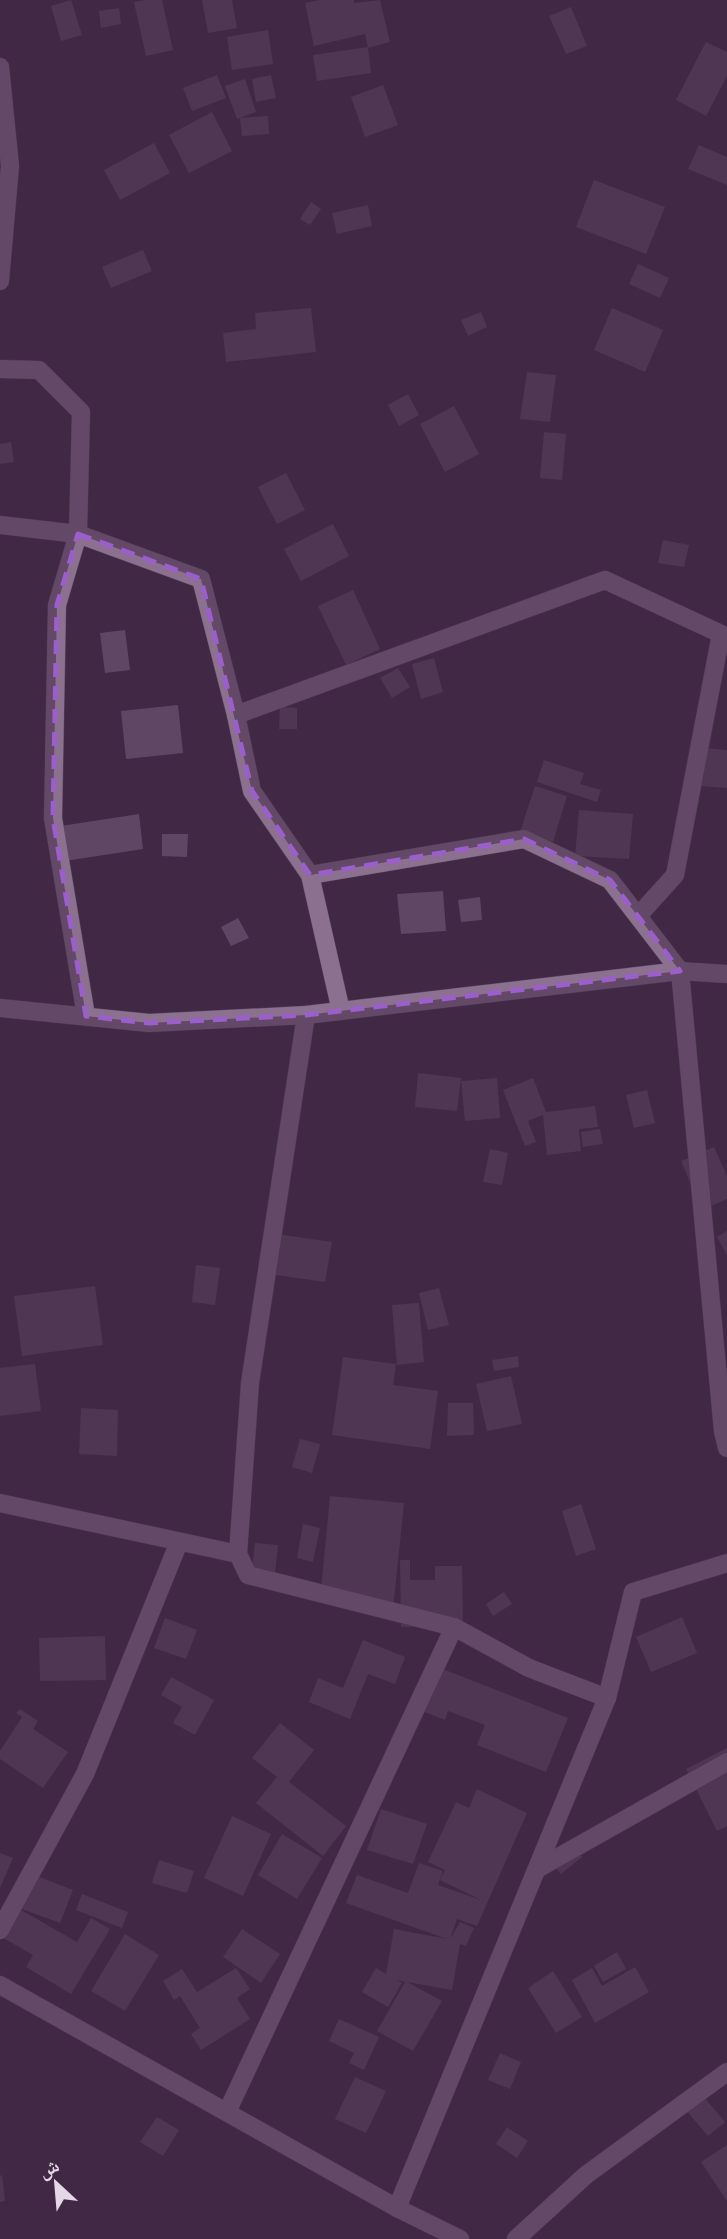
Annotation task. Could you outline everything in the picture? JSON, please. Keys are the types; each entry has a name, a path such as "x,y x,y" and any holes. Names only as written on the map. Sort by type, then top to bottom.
{"street":[{"path":"0,67 10,166 0,281"},
{"path":"0,369 39,370 81,412 78,534 57,605 53,818 86,1016"},
{"path":"0,525 78,534 201,579 236,715 252,791 310,875 341,1011"},
{"path":"236,715 605,580 721,634 675,875 638,916"},
{"path":"310,875 524,839 610,880 680,971 726,1436"},
{"path":"0,1008 149,1023 306,1015 680,971 727,974"},
{"path":"306,1015 250,1383 238,1554 248,1575 454,1627 529,1668 607,1698"},
{"path":"0,1503 238,1554"},
{"path":"0,1930 85,1774 179,1542"},
{"path":"397,2208 607,1698 633,1592 727,1563"},
{"path":"227,2112 454,1627"},
{"path":"539,1868 727,1762"},
{"path":"0,1986 397,2208 460,2239"},
{"path":"516,2239 586,2175 727,2072"}],"highlighted area":[{"path":"78,534 201,579 252,791 310,875 524,839 610,880 680,971 306,1015 149,1023 86,1016 53,818 57,605"}],"building":[{"path":"71,0 82,35 61,41 51,6"},
{"path":"162,0 173,50 146,56 134,2"},
{"path":"202,0 232,0 237,28 208,33"},
{"path":"319,0 354,0 354,3 380,0 390,42 368,48 365,34 314,46 305,3"},
{"path":"571,7 587,46 566,54 549,16"},
{"path":"119,8 121,24 101,28 99,11"},
{"path":"268,30 273,64 232,70 227,37"},
{"path":"706,42 727,52 727,76 706,116 676,100"},
{"path":"368,47 371,73 317,81 313,55"},
{"path":"217,75 226,98 192,111 183,88"},
{"path":"271,75 276,98 256,102 252,79"},
{"path":"245,79 256,112 237,119 225,86"},
{"path":"383,85 398,125 365,137 351,97"},
{"path":"212,112 232,151 189,173 169,135"},
{"path":"268,116 269,134 242,136 240,118"},
{"path":"154,143 170,173 120,200 104,170"},
{"path":"699,145 727,157 727,185 688,169"},
{"path":"594,180 665,207 646,254 576,227"},
{"path":"311,202 321,209 310,225 300,219"},
{"path":"368,205 372,226 337,234 332,213"},
{"path":"143,250 152,271 111,288 102,267"},
{"path":"638,264 669,278 660,298 629,284"},
{"path":"311,308 316,352 226,362 223,333 256,329 255,313"},
{"path":"612,308 663,330 645,372 594,350"},
{"path":"481,312 487,327 468,336 461,320"},
{"path":"527,372 556,375 550,422 520,419"},
{"path":"408,394 419,415 399,426 388,405"},
{"path":"454,406 479,454 445,472 420,424"},
{"path":"544,432 566,434 562,480 540,478"},
{"path":"11,442 14,462 0,464 0,444"},
{"path":"286,473 305,510 277,524 258,487"},
{"path":"333,524 349,556 301,581 284,549"},
{"path":"663,540 689,545 684,567 658,563"},
{"path":"353,590 380,649 346,665 318,606"},
{"path":"125,630 130,670 105,673 100,633"},
{"path":"434,658 443,692 421,699 412,664"},
{"path":"398,668 410,687 392,698 380,678"},
{"path":"178,705 183,753 126,759 121,711"},
{"path":"280,707 297,708 297,729 279,729"},
{"path":"691,747 727,750 727,788 687,785"},
{"path":"544,760 584,773 580,784 601,790 597,802 537,782"},
{"path":"535,786 567,796 553,842 520,832"},
{"path":"579,810 633,814 629,859 575,856"},
{"path":"139,814 143,849 65,861 61,826"},
{"path":"162,834 188,834 187,857 162,856"},
{"path":"443,891 446,931 401,934 397,894"},
{"path":"480,897 482,920 461,922 458,900"},
{"path":"238,918 249,938 231,946 221,927"},
{"path":"418,1073 461,1078 457,1111 415,1107"},
{"path":"497,1078 500,1118 465,1121 461,1081"},
{"path":"533,1078 546,1112 595,1106 598,1127 579,1129 581,1151 547,1155 543,1115 528,1121 536,1142 525,1146 503,1090"},
{"path":"647,1090 655,1123 634,1128 626,1095"},
{"path":"600,1129 603,1144 583,1147 581,1132"},
{"path":"714,1147 727,1176 727,1199 702,1210 681,1161"},
{"path":"490,1149 508,1153 502,1185 483,1182"},
{"path":"727,1231 727,1255 717,1237"},
{"path":"276,1234 332,1242 325,1282 269,1274"},
{"path":"196,1265 220,1268 215,1305 192,1302"},
{"path":"95,1286 103,1345 22,1356 14,1296"},
{"path":"439,1288 449,1325 428,1330 419,1293"},
{"path":"419,1303 424,1362 397,1365 392,1305"},
{"path":"518,1356 519,1367 494,1371 492,1360"},
{"path":"343,1357 396,1364 393,1385 438,1391 430,1449 332,1435"},
{"path":"35,1364 41,1411 0,1416 0,1368"},
{"path":"511,1376 522,1424 487,1431 476,1384"},
{"path":"448,1403 473,1403 474,1435 447,1436"},
{"path":"81,1408 118,1410 117,1456 79,1454"},
{"path":"300,1439 320,1444 312,1473 292,1467"},
{"path":"330,1496 404,1503 393,1609 320,1601"},
{"path":"581,1504 596,1549 576,1556 562,1511"},
{"path":"303,1524 320,1528 313,1562 297,1558"},
{"path":"255,1543 278,1545 275,1573 252,1570"},
{"path":"400,1560 410,1560 410,1580 435,1580 435,1566 462,1566 463,1626 401,1627"},
{"path":"504,1592 512,1604 493,1616 486,1604"},
{"path":"682,1617 697,1653 651,1672 636,1637"},
{"path":"165,1618 197,1630 186,1659 154,1648"},
{"path":"105,1636 106,1680 40,1681 39,1638"},
{"path":"363,1640 405,1657 395,1684 368,1674 350,1719 309,1702 318,1678 343,1688"},
{"path":"435,1666 568,1718 546,1772 477,1745 485,1725 448,1711 445,1720 412,1707"},
{"path":"171,1677 214,1700 195,1735 173,1723 182,1707 161,1695"},
{"path":"20,1709 38,1721 33,1729 68,1752 43,1788 0,1759 0,1751 22,1717 16,1713"},
{"path":"280,1723 314,1750 289,1782 346,1826 323,1856 256,1803 277,1777 252,1758"},
{"path":"727,1748 727,1826 717,1831 686,1769"},
{"path":"477,1789 527,1813 477,1926 457,1919 450,1939 460,1922 474,1928 466,1946 460,1944 452,1990 407,1982 442,2001 413,2051 377,2031 405,1982 397,1980 402,1983 388,2007 362,1992 376,1968 386,1974 394,1929 447,1939 346,1903 357,1875 408,1893 419,1863 443,1871 438,1885 481,1900 440,1880 445,1870 428,1862 456,1802 469,1808"},
{"path":"381,1809 427,1824 413,1864 367,1850"},
{"path":"232,1816 271,1834 243,1896 204,1878"},
{"path":"282,1834 322,1858 297,1899 258,1875"},
{"path":"571,1843 582,1857 561,1874 550,1860"},
{"path":"0,1853 13,1858 0,1888"},
{"path":"159,1860 194,1871 187,1893 152,1883"},
{"path":"24,1871 73,1890 60,1923 14,1906 77,1942 91,1918 110,1929 71,1994 26,1967 33,1955 0,1936"},
{"path":"82,1894 128,1912 122,1928 76,1910"},
{"path":"242,1929 280,1954 261,1983 223,1957"},
{"path":"125,1934 159,1955 125,2011 91,1991"},
{"path":"617,1952 626,1969 603,1982 594,1966"},
{"path":"635,1967 649,1992 595,2023 572,1980 592,1968 602,1986"},
{"path":"236,1968 250,1989 237,1998 250,2019 201,2050 191,2034 200,2028 180,1996 174,2000 163,1981 182,1969 197,1992"},
{"path":"553,1971 582,2017 556,2033 528,1988"},
{"path":"339,2019 379,2037 364,2070 349,2063 354,2053 329,2041"},
{"path":"500,2053 521,2062 510,2089 488,2080"},
{"path":"355,2077 386,2091 366,2133 335,2119"},
{"path":"702,2095 725,2122 708,2136 685,2109"},
{"path":"157,2117 179,2130 163,2156 140,2142"},
{"path":"507,2127 528,2141 517,2158 496,2144"},
{"path":"727,2145 727,2201 701,2162"},
{"path":"2,2175 5,2201 0,2202 0,2176"}]}
